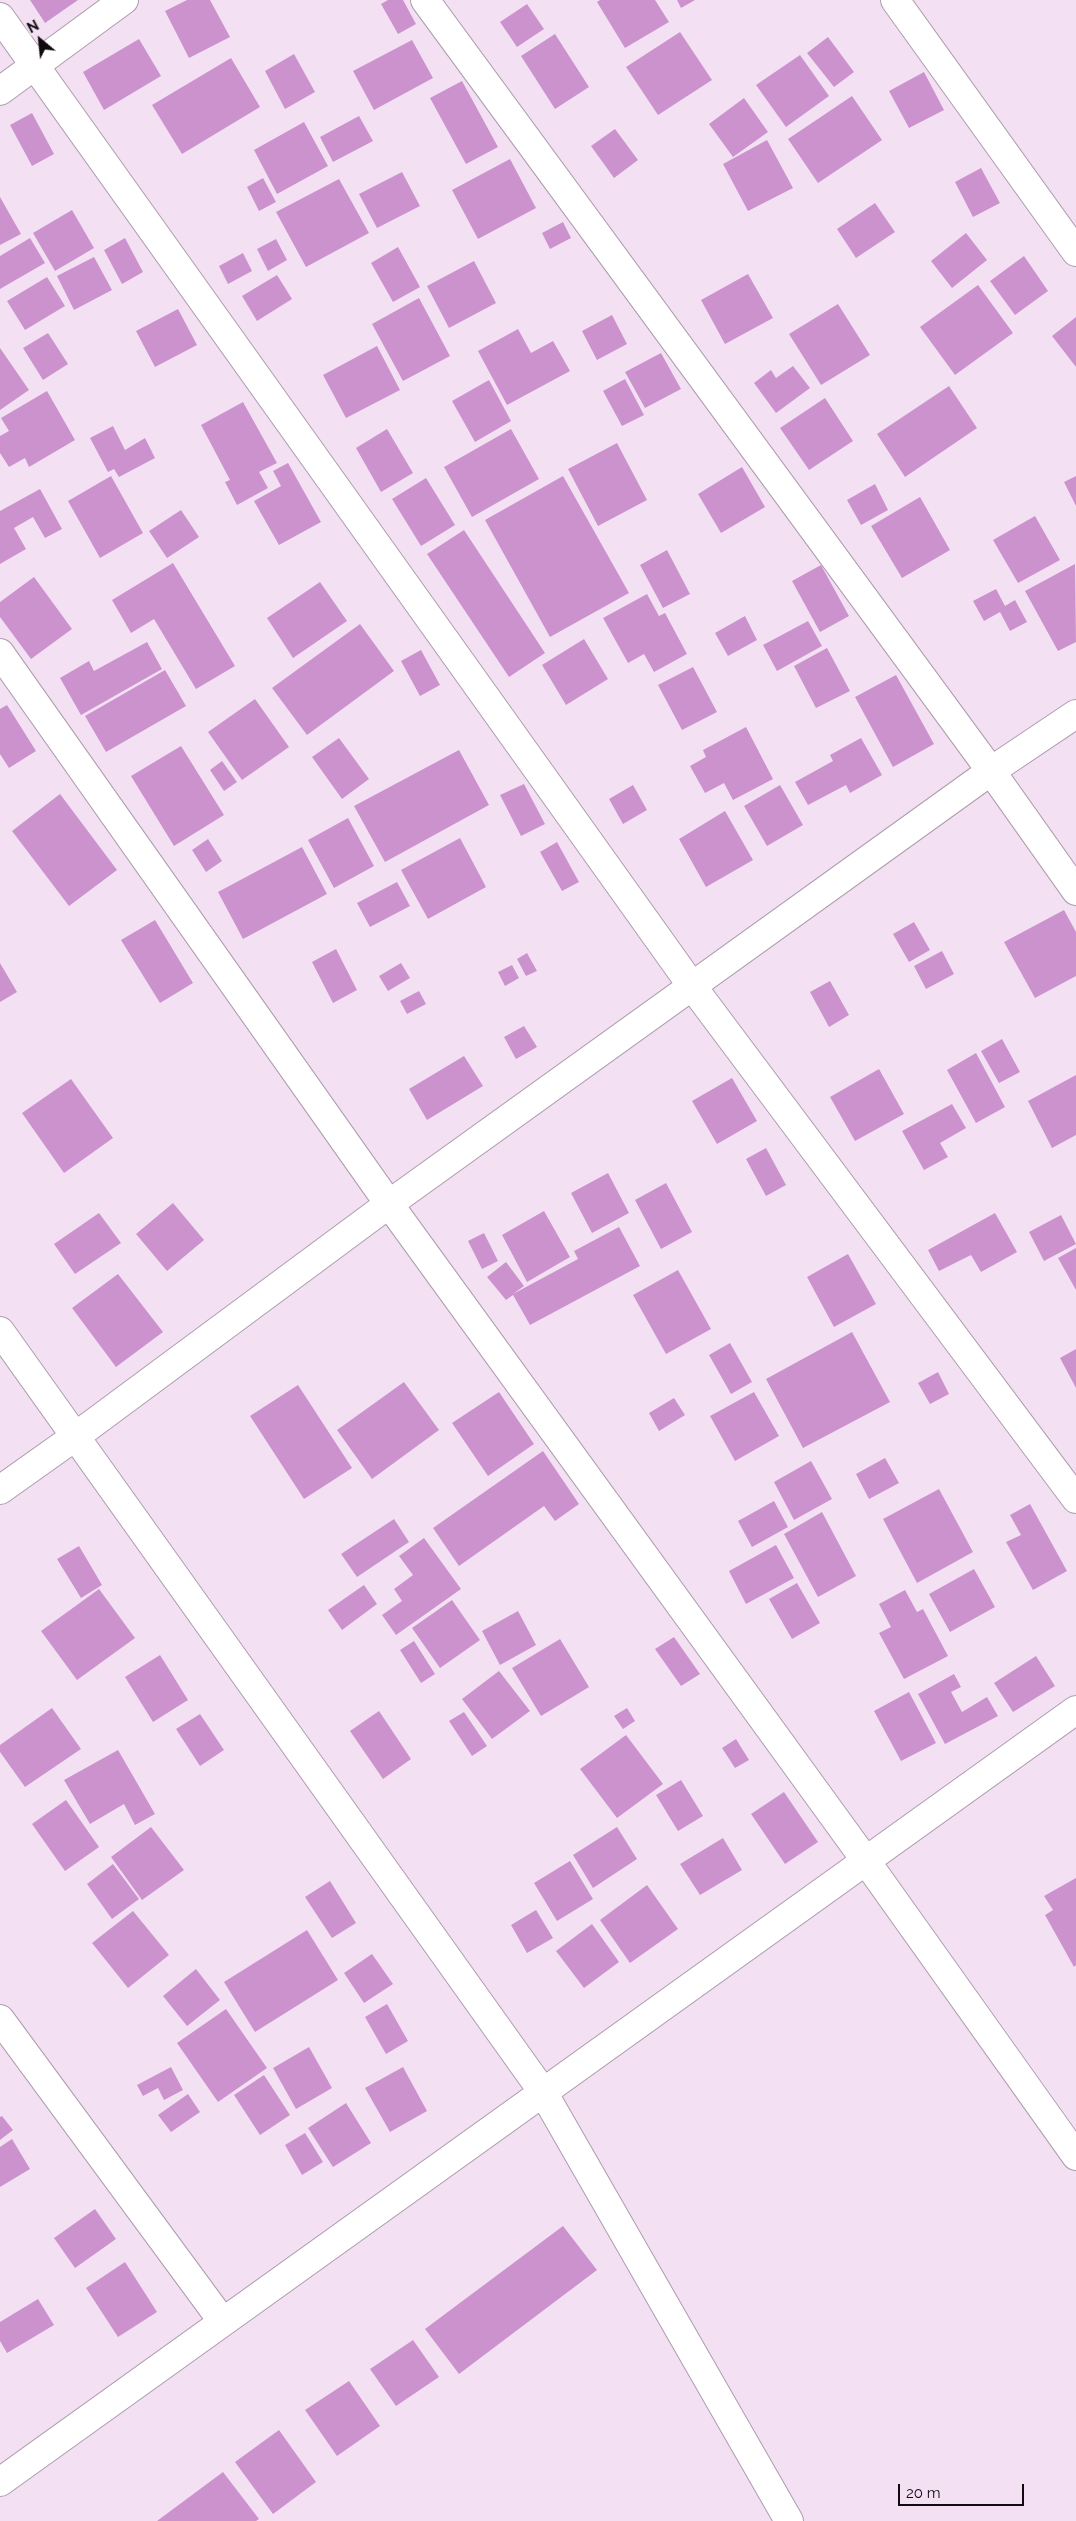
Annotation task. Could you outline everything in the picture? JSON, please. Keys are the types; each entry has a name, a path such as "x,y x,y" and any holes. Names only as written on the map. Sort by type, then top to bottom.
{"street":[{"path":"0,91 124,0"},
{"path":"425,0 991,771 1076,891"},
{"path":"895,0 1074,247"},
{"path":"0,17 692,986 1076,1499"},
{"path":"0,653 389,1204 866,1861 1076,2156"},
{"path":"0,1490 76,1436 389,1204 991,771 1076,714"},
{"path":"0,1331 543,2092 789,2521"},
{"path":"0,2482 1076,1710"},
{"path":"0,2019 223,2322"}],"building":[{"path":"30,0 78,0 45,23"},
{"path":"187,0 210,0 230,37 189,58 165,11"},
{"path":"388,0 403,0 416,24 398,34 381,4"},
{"path":"600,0 655,0 669,22 625,48 597,2"},
{"path":"677,0 695,0 681,8"},
{"path":"527,4 544,29 517,47 500,22"},
{"path":"680,32 712,80 658,115 626,67"},
{"path":"555,34 589,87 555,109 521,56"},
{"path":"828,37 854,72 834,87 807,53"},
{"path":"139,39 161,76 104,110 83,72"},
{"path":"412,40 433,78 374,110 353,71"},
{"path":"294,54 315,92 285,109 265,71"},
{"path":"800,55 829,96 786,127 756,85"},
{"path":"231,58 260,107 182,154 152,105"},
{"path":"924,72 944,110 909,128 889,91"},
{"path":"462,81 498,147 466,164 430,98"},
{"path":"852,96 882,140 818,183 788,139"},
{"path":"744,98 768,132 733,157 709,124"},
{"path":"32,113 54,154 32,166 10,125"},
{"path":"359,116 373,141 333,162 320,137"},
{"path":"304,122 328,166 277,194 254,150"},
{"path":"615,129 638,160 614,178 591,146"},
{"path":"767,140 793,188 748,211 723,164"},
{"path":"510,159 536,208 478,239 452,190"},
{"path":"981,168 1000,203 973,217 955,182"},
{"path":"402,172 420,206 377,228 359,194"},
{"path":"263,178 276,202 259,211 247,187"},
{"path":"339,179 369,233 306,267 276,212"},
{"path":"0,197 21,234 0,245"},
{"path":"875,203 895,232 856,258 837,229"},
{"path":"72,210 94,248 55,271 33,233"},
{"path":"563,222 571,238 550,249 542,233"},
{"path":"966,233 987,260 952,288 931,261"},
{"path":"30,238 45,263 0,289 0,256"},
{"path":"125,238 143,272 122,284 104,250"},
{"path":"276,239 287,260 268,271 257,249"},
{"path":"398,247 420,287 393,302 371,263"},
{"path":"243,253 252,271 228,284 219,266"},
{"path":"1024,256 1048,291 1015,315 990,281"},
{"path":"94,257 112,290 74,310 57,276"},
{"path":"474,261 496,303 449,328 427,286"},
{"path":"748,274 773,318 725,344 701,300"},
{"path":"277,275 292,299 257,321 242,296"},
{"path":"47,277 65,306 25,330 7,301"},
{"path":"978,285 1013,333 955,375 920,327"},
{"path":"419,298 450,356 403,381 372,324"},
{"path":"838,304 870,355 821,385 789,334"},
{"path":"178,309 197,345 155,367 136,331"},
{"path":"612,315 627,344 597,360 582,331"},
{"path":"1076,317 1076,367 1052,336"},
{"path":"518,329 531,353 553,341 570,371 507,405 478,351"},
{"path":"48,333 68,364 43,380 23,348"},
{"path":"377,346 400,390 346,418 323,375"},
{"path":"0,348 29,390 0,410"},
{"path":"661,353 681,389 645,408 625,372"},
{"path":"793,366 810,388 776,413 754,383 771,370 776,378"},
{"path":"625,379 644,415 622,426 603,391"},
{"path":"489,380 511,421 475,442 452,401"},
{"path":"949,386 977,428 905,477 877,434"},
{"path":"47,391 75,440 29,467 25,458 9,467 0,453 0,436 9,431 1,418"},
{"path":"825,398 853,441 809,470 780,428"},
{"path":"243,402 277,463 259,472 268,488 237,505 225,482 230,480 201,425"},
{"path":"113,426 125,450 145,438 155,458 119,477 114,469 108,472 90,438"},
{"path":"387,429 413,473 381,492 356,448"},
{"path":"511,429 539,479 472,517 444,467"},
{"path":"617,443 647,500 598,526 568,469"},
{"path":"288,463 321,522 279,545 254,501 281,486 273,471"},
{"path":"742,467 765,507 721,533 698,494"},
{"path":"111,476 143,533 100,558 68,501"},
{"path":"563,476 629,593 550,637 485,520"},
{"path":"1076,476 1076,506 1064,482"},
{"path":"426,478 455,525 421,546 392,499"},
{"path":"875,484 888,510 861,525 847,500"},
{"path":"40,489 62,529 45,538 33,517 14,528 26,549 0,564 0,511"},
{"path":"920,497 950,550 902,578 871,526"},
{"path":"181,510 199,537 167,558 149,531"},
{"path":"1035,516 1060,560 1018,583 993,540"},
{"path":"464,530 545,653 509,677 427,554"},
{"path":"667,550 690,594 663,608 640,565"},
{"path":"173,563 235,666 196,689 154,619 131,633 112,600"},
{"path":"1075,564 1076,642 1058,651 1025,591"},
{"path":"821,565 849,616 820,632 792,581"},
{"path":"34,577 72,629 31,659 0,617 0,602"},
{"path":"320,582 347,621 293,658 267,618"},
{"path":"996,589 1005,606 1015,600 1027,622 1010,631 1000,612 984,621 973,601"},
{"path":"647,594 659,616 665,613 687,654 654,672 644,654 628,663 603,618"},
{"path":"745,616 757,640 728,656 715,633"},
{"path":"808,621 822,646 777,671 763,645"},
{"path":"360,624 394,671 307,735 272,688"},
{"path":"584,639 608,679 566,705 542,665"},
{"path":"147,642 162,669 81,715 60,678 89,661 94,671"},
{"path":"827,648 850,691 816,708 794,666"},
{"path":"421,650 440,685 420,696 401,661"},
{"path":"693,667 717,712 682,730 658,685"},
{"path":"165,670 186,706 106,752 85,716"},
{"path":"896,675 934,744 893,767 855,697"},
{"path":"255,699 289,747 242,780 208,732"},
{"path":"7,705 36,751 9,768 0,754 0,709"},
{"path":"746,727 773,779 733,800 724,783 705,793 690,766 706,757 703,750"},
{"path":"339,738 369,779 342,799 312,757"},
{"path":"861,738 882,775 850,793 846,785 808,805 795,782 833,761 830,755"},
{"path":"181,746 224,815 174,846 131,776"},
{"path":"459,750 489,805 385,862 354,806"},
{"path":"222,761 237,782 224,791 210,770"},
{"path":"524,784 545,824 521,836 500,795"},
{"path":"633,785 647,810 623,824 609,799"},
{"path":"780,785 803,825 767,846 744,806"},
{"path":"60,794 117,870 69,906 12,831"},
{"path":"725,811 753,860 706,887 679,839"},
{"path":"348,818 374,866 334,888 308,840"},
{"path":"460,838 486,887 428,919 401,870"},
{"path":"208,839 222,861 206,872 192,850"},
{"path":"557,842 579,882 562,891 540,852"},
{"path":"302,847 327,894 243,939 218,892"},
{"path":"397,882 410,906 370,927 357,903"},
{"path":"1064,910 1076,932 1076,976 1035,998 1004,942"},
{"path":"155,920 193,983 160,1003 121,940"},
{"path":"914,922 930,950 909,962 893,934"},
{"path":"336,949 357,990 333,1003 312,962"},
{"path":"942,951 954,974 926,989 914,966"},
{"path":"527,953 537,971 526,976 517,959"},
{"path":"0,963 17,992 0,1002"},
{"path":"401,963 410,978 388,991 379,976"},
{"path":"512,965 519,978 505,986 498,972"},
{"path":"830,981 849,1015 829,1027 810,992"},
{"path":"419,991 426,1004 407,1014 400,1001"},
{"path":"524,1026 537,1047 516,1059 504,1037"},
{"path":"1002,1039 1020,1072 999,1083 981,1051"},
{"path":"976,1053 1005,1107 976,1123 947,1070"},
{"path":"464,1056 483,1086 427,1120 409,1089"},
{"path":"879,1069 904,1114 855,1141 830,1097"},
{"path":"1076,1075 1076,1135 1052,1148 1028,1101"},
{"path":"732,1078 757,1121 717,1144 692,1101"},
{"path":"71,1079 113,1138 64,1173 22,1113"},
{"path":"952,1104 966,1128 940,1143 948,1157 924,1170 902,1131"},
{"path":"766,1148 786,1185 766,1196 746,1159"},
{"path":"608,1173 629,1213 592,1233 571,1193"},
{"path":"666,1183 692,1232 661,1249 635,1200"},
{"path":"173,1203 204,1240 167,1271 136,1234"},
{"path":"544,1211 570,1257 527,1282 502,1235"},
{"path":"99,1213 121,1243 75,1274 54,1244"},
{"path":"995,1213 1017,1252 981,1272 971,1255 939,1271 928,1250"},
{"path":"1061,1215 1076,1244 1044,1261 1029,1232"},
{"path":"619,1227 640,1266 530,1325 513,1295 506,1300 487,1277 506,1262 524,1286 513,1294 578,1259 574,1251"},
{"path":"484,1233 498,1261 482,1269 468,1241"},
{"path":"1076,1248 1076,1290 1058,1258"},
{"path":"848,1254 876,1304 834,1327 807,1277"},
{"path":"678,1270 711,1329 666,1354 633,1295"},
{"path":"118,1274 163,1332 116,1367 72,1308"},
{"path":"852,1332 890,1402 803,1448 766,1379"},
{"path":"730,1343 752,1382 731,1394 709,1355"},
{"path":"1076,1349 1076,1388 1060,1358"},
{"path":"938,1372 949,1394 930,1404 918,1383"},
{"path":"404,1382 439,1430 372,1479 337,1430"},
{"path":"298,1385 352,1468 304,1499 250,1416"},
{"path":"499,1392 534,1444 488,1476 452,1423"},
{"path":"754,1392 779,1436 735,1461 710,1416"},
{"path":"674,1398 685,1415 659,1431 649,1413"},
{"path":"543,1451 579,1504 555,1521 544,1506 459,1566 433,1528"},
{"path":"885,1458 899,1483 869,1499 856,1474"},
{"path":"811,1461 832,1499 794,1520 774,1482"},
{"path":"939,1489 973,1552 917,1583 883,1519"},
{"path":"774,1501 788,1527 752,1547 738,1521"},
{"path":"1030,1504 1067,1571 1033,1590 1006,1542 1021,1535 1010,1515"},
{"path":"822,1512 856,1576 818,1597 784,1534"},
{"path":"394,1519 409,1542 357,1577 341,1554"},
{"path":"424,1538 461,1589 396,1635 382,1615 402,1601 394,1589 413,1575 399,1556"},
{"path":"776,1545 794,1578 746,1604 729,1571"},
{"path":"79,1546 102,1585 81,1598 57,1559"},
{"path":"974,1569 995,1607 950,1632 929,1594"},
{"path":"797,1583 820,1623 792,1639 769,1599"},
{"path":"364,1585 377,1604 342,1630 328,1610"},
{"path":"99,1589 135,1638 77,1680 41,1631"},
{"path":"905,1590 917,1612 923,1609 948,1656 904,1679 879,1633 891,1627 879,1604"},
{"path":"452,1600 480,1640 440,1668 412,1628"},
{"path":"518,1611 536,1645 500,1665 482,1631"},
{"path":"674,1637 700,1674 681,1686 655,1649"},
{"path":"560,1639 589,1687 541,1716 512,1668"},
{"path":"414,1641 435,1674 421,1683 400,1650"},
{"path":"160,1655 188,1700 153,1722 125,1677"},
{"path":"1036,1656 1055,1686 1013,1712 994,1683"},
{"path":"499,1671 530,1711 492,1739 462,1699"},
{"path":"954,1674 961,1687 951,1692 962,1712 987,1697 998,1716 945,1744 918,1694"},
{"path":"909,1692 936,1743 901,1761 874,1711"},
{"path":"52,1708 81,1749 25,1787 0,1752 0,1745"},
{"path":"627,1708 635,1721 623,1729 614,1716"},
{"path":"379,1711 411,1759 383,1779 350,1731"},
{"path":"464,1712 487,1746 472,1756 449,1721"},
{"path":"200,1714 224,1750 200,1766 176,1729"},
{"path":"626,1735 663,1784 617,1818 580,1769"},
{"path":"736,1739 749,1760 735,1768 722,1748"},
{"path":"118,1750 155,1814 135,1825 124,1804 90,1824 64,1780"},
{"path":"681,1780 703,1816 678,1831 656,1795"},
{"path":"784,1792 818,1842 785,1864 751,1814"},
{"path":"66,1800 99,1847 65,1871 32,1824"},
{"path":"151,1827 184,1870 142,1900 111,1857"},
{"path":"617,1827 637,1859 593,1888 573,1855"},
{"path":"723,1838 742,1870 700,1895 680,1864"},
{"path":"570,1861 593,1899 557,1921 534,1883"},
{"path":"113,1864 139,1899 112,1919 87,1884"},
{"path":"1076,1878 1076,1965 1074,1967 1045,1915 1053,1910 1044,1896"},
{"path":"330,1881 356,1923 332,1938 305,1897"},
{"path":"647,1885 678,1929 630,1963 600,1920"},
{"path":"536,1910 553,1938 527,1953 511,1925"},
{"path":"133,1911 169,1955 128,1988 92,1943"},
{"path":"592,1924 619,1962 584,1988 556,1951"},
{"path":"307,1930 338,1980 255,2032 224,1982"},
{"path":"372,1954 393,1984 364,2003 344,1973"},
{"path":"196,1969 220,2000 187,2026 163,1996"},
{"path":"387,2004 408,2041 386,2054 365,2017"},
{"path":"226,2009 267,2068 218,2102 177,2043"},
{"path":"309,2047 332,2088 296,2109 273,2068"},
{"path":"171,2067 183,2090 164,2100 158,2088 143,2096 137,2085"},
{"path":"403,2067 427,2111 390,2132 365,2088"},
{"path":"264,2075 290,2115 260,2135 234,2095"},
{"path":"188,2094 200,2112 171,2132 158,2115"},
{"path":"346,2103 371,2143 333,2167 308,2128"},
{"path":"2,2116 13,2130 0,2140 0,2117"},
{"path":"305,2133 323,2162 302,2175 285,2145"},
{"path":"12,2139 30,2169 0,2187 0,2147"},
{"path":"95,2209 116,2239 75,2268 54,2238"},
{"path":"563,2226 597,2270 459,2374 425,2329"},
{"path":"125,2262 157,2312 118,2337 86,2288"},
{"path":"38,2299 54,2325 7,2353 0,2341 0,2322"},
{"path":"413,2340 439,2377 396,2406 370,2369"},
{"path":"349,2381 380,2426 337,2456 305,2410"},
{"path":"279,2430 316,2482 273,2514 235,2462"},
{"path":"223,2472 259,2519 256,2521 157,2521"}]}
